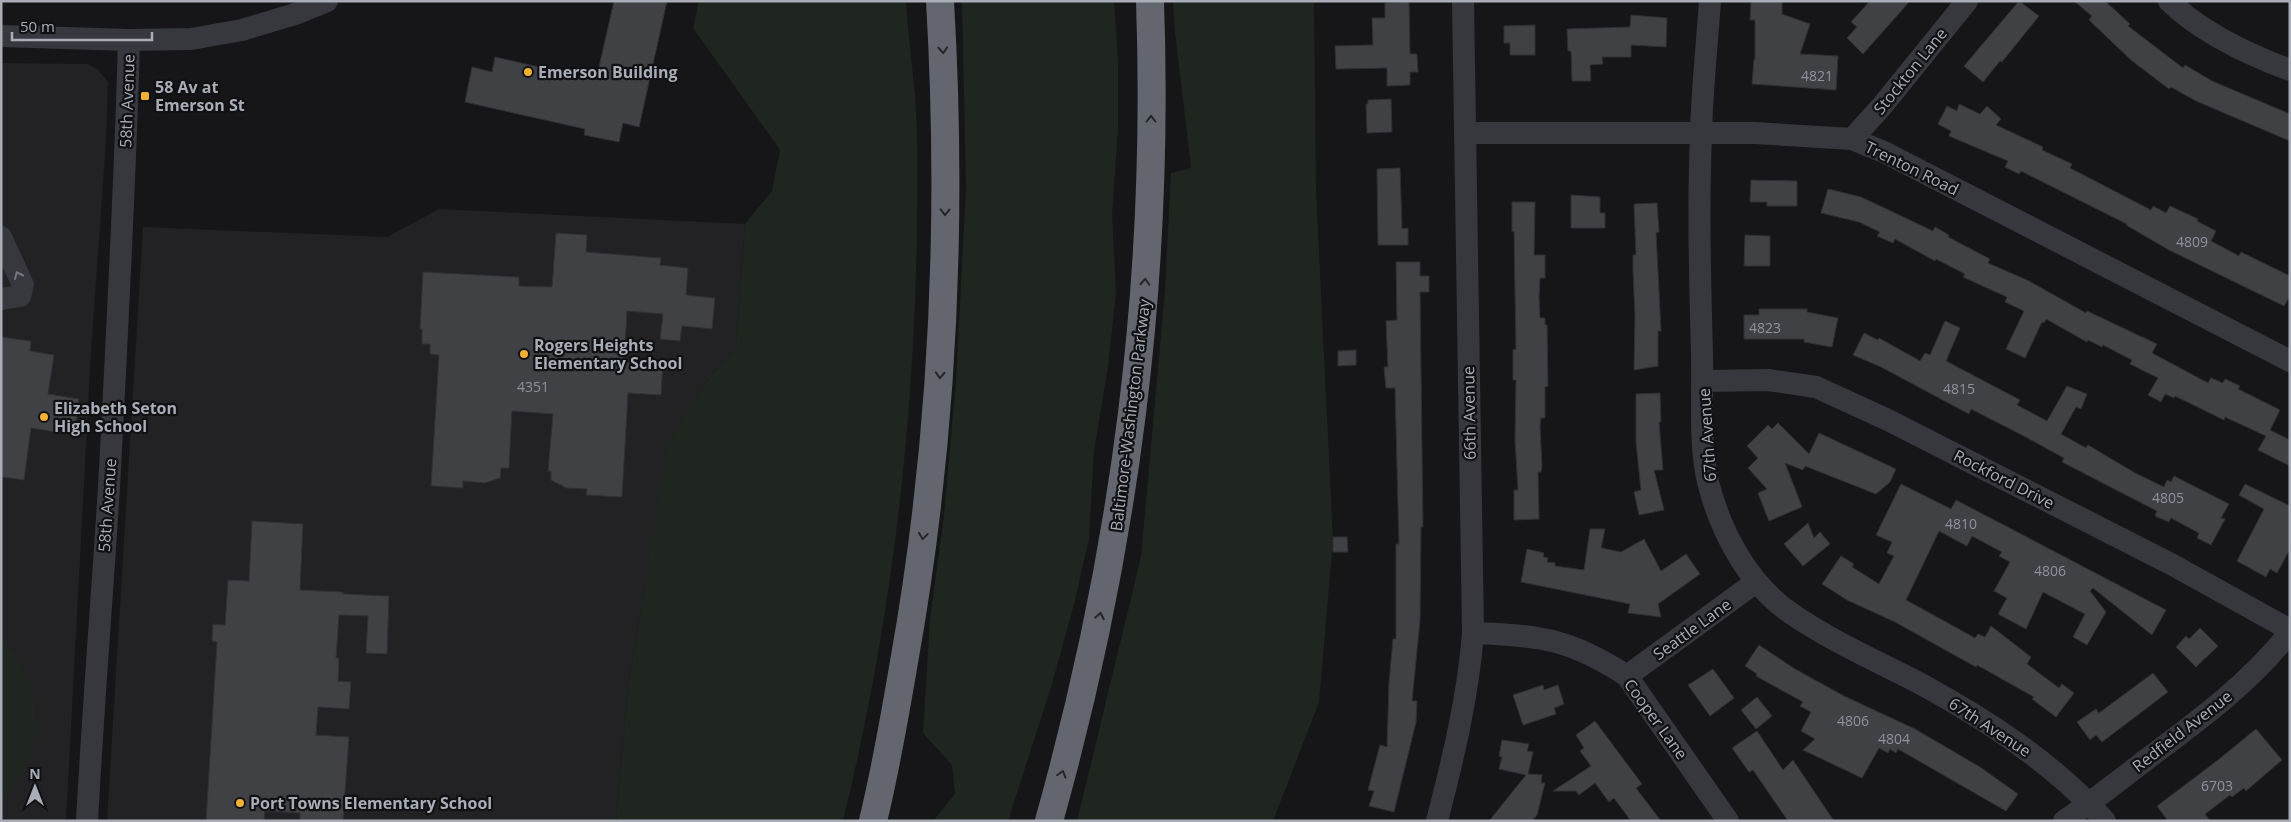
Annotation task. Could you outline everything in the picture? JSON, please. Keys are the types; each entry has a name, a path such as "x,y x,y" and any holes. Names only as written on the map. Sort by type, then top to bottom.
{"highway":[{"path":"873,821 892,730 914,607 939,390 944,289 946,166 940,1"},
{"name":"Baltimore-Washington Parkway","path":"1049,821 1066,761 1097,630 1116,529 1134,405 1144,299 1151,170 1150,1"}],"street":[{"path":"1,36 129,40 191,39 242,30 295,14 327,1"},
{"name":"66th Avenue","path":"1437,821 1456,748 1473,633 1464,1"},
{"name":"67th Avenue","path":"1710,1 1701,133 1703,429 1708,480 1719,517 1738,554 1756,582 1776,602 1825,636 1922,684 1978,718 2045,764 2090,804 2105,821"},
{"name":"Stockton Lane","path":"1852,139 1882,106 1967,1"},
{"path":"2169,1 2194,23 2256,57 2288,63"},
{"name":"58th Avenue","path":"87,821 109,473 127,128 129,40"},
{"name":"Trenton Road","path":"1465,133 1755,133 1852,139 1884,152 2290,361"},
{"path":"1,237 23,285 20,296 1,299"},
{"name":"Rockford Drive","path":"1703,382 1768,380 1816,387 1888,420 2171,564 2290,631"},
{"name":"Seattle Lane","path":"1627,676 1756,582"},
{"name":"Redfield Avenue","path":"2064,821 2090,804 2192,726 2244,682 2273,654 2290,631"},
{"name":"Cooper Lane","path":"1473,633 1525,635 1556,640 1596,657 1627,676 1728,821"}],"shaded area":[{"path":"699,1 906,1 915,96 918,158 915,297 911,372 905,448 887,598 875,673 843,821 616,821 628,688 665,450 696,394 736,347 745,224 772,191 780,150 693,28"},
{"path":"962,1 1114,1 1118,59 1118,129 1112,214 1116,293 1108,366 1094,451 1089,539 1074,604 1052,684 1008,821 933,821 955,794 952,765 923,733 930,620 944,515 956,381 966,187"},
{"path":"1173,1 1314,1 1316,190 1333,541 1319,702 1273,821 1077,821 1141,557 1165,291 1171,173 1191,168"},
{"name":"Elizabeth Seton High School","path":"1,63 88,64 97,69 108,82 106,141 91,351 66,821 1,821"},
{"path":"439,209 745,224 736,347 696,394 646,581 628,688 616,821 107,821 143,227 387,237"},
{"path":"1,640 16,654 33,691 36,732 24,772 1,804"}],"building":[{"name":"Emerson Building","path":"614,1 667,1 639,127 623,123 619,142 584,135 585,129 465,102 472,67 492,72 495,57 596,80"},
{"path":"1751,1 1782,1 1782,14 1810,24 1800,54 1838,56 1836,90 1752,84 1755,60 1755,20 1750,20"},
{"path":"1870,1 1910,1 1863,54 1847,38 1857,27 1851,22"},
{"path":"2019,1 2039,16 2002,62 2000,61 1983,82 1964,66"},
{"path":"2074,1 2105,1 2130,24 2128,26 2183,68 2185,65 2212,81 2290,114 2290,141 2196,101 2171,87 2169,89 2131,60 2089,20 2092,16"},
{"path":"1409,2 1410,54 1417,54 1418,72 1410,72 1410,85 1387,86 1387,68 1336,69 1335,46 1373,45 1372,18 1385,18 1385,3"},
{"path":"1631,15 1667,18 1666,47 1631,45 1631,57 1602,57 1603,64 1590,65 1591,81 1572,81 1571,51 1568,51 1567,29 1630,27"},
{"path":"1535,25 1535,55 1510,55 1510,43 1504,43 1504,26"},
{"path":"1391,99 1392,132 1367,133 1366,104 1368,104 1368,100"},
{"path":"1959,104 1980,114 1987,106 2001,119 1996,125 2043,147 2042,150 2072,164 2070,168 2151,210 2153,206 2166,213 2170,206 2198,219 2197,221 2216,231 2211,241 2239,256 2241,252 2290,276 2290,296 2284,306 2169,250 2127,224 2021,171 2019,174 2005,167 2008,161 1949,136 1951,131 1938,124 1947,106 1957,111"},
{"path":"1400,168 1402,229 1408,228 1408,245 1378,245 1377,169"},
{"path":"1751,180 1797,181 1797,206 1767,206 1767,202 1750,202"},
{"path":"1828,189 1861,197 1933,231 1935,227 1949,235 1948,237 1990,259 1988,263 2029,281 2086,313 2087,311 2157,344 2152,353 2208,383 2211,378 2223,383 2225,379 2240,386 2238,389 2280,410 2270,430 2290,440 2290,466 2258,450 2266,436 2225,417 2224,420 2175,396 2174,398 2165,394 2161,402 2148,395 2158,378 2130,364 2132,360 2103,345 2102,347 2088,340 2087,342 2046,319 2044,323 2042,322 2025,358 2006,349 2024,311 2005,302 2007,297 1963,277 1965,274 1936,259 1935,261 1895,239 1893,243 1877,236 1880,232 1859,222 1821,213"},
{"path":"1571,195 1600,197 1600,213 1605,213 1605,228 1571,228"},
{"path":"1512,202 1535,202 1534,255 1545,255 1545,278 1540,278 1539,298 1540,318 1545,318 1545,325 1547,325 1548,386 1545,387 1545,418 1541,418 1540,426 1542,466 1541,472 1538,472 1539,519 1514,520 1514,490 1518,490 1515,439 1516,380 1513,380 1513,350 1516,349"},
{"path":"1657,203 1659,232 1656,233 1661,331 1658,331 1658,366 1634,370 1633,255 1636,255 1634,204"},
{"path":"556,233 587,235 586,252 661,258 660,265 688,268 686,295 715,298 712,329 682,326 680,341 660,339 663,314 627,311 624,362 663,363 661,395 628,393 622,497 586,495 587,489 566,488 551,480 551,471 548,471 553,414 512,411 509,468 501,468 500,478 485,483 463,481 463,488 431,486 439,355 430,354 430,344 422,344 422,329 420,329 423,272 519,277 519,286 552,287"},
{"path":"1745,235 1770,236 1770,266 1744,266"},
{"path":"1396,262 1420,262 1420,276 1429,276 1429,292 1420,292 1423,527 1421,527 1420,620 1412,701 1417,701 1416,722 1394,812 1369,806 1374,791 1368,790 1380,745 1387,747 1389,683 1393,639 1396,639 1396,544 1399,544 1395,388 1386,388 1384,367 1388,367 1386,321 1397,320"},
{"path":"1759,309 1807,309 1807,312 1838,318 1832,347 1804,342 1804,339 1744,339 1744,315 1759,315"},
{"path":"1945,321 1960,328 1946,361 2020,400 2017,405 2047,421 2067,386 2087,394 2081,409 2076,407 2061,434 2086,448 2088,445 2135,473 2164,487 2167,480 2171,482 2174,476 2229,504 2221,518 2225,519 2211,545 2197,538 2199,533 2171,518 2169,522 2155,516 2157,511 2062,462 2064,458 2022,435 1971,409 1969,414 1881,367 1853,355 1864,333 1878,340 1879,338 1920,361 1925,353 1930,355"},
{"path":"1,337 31,341 30,351 54,355 48,394 79,399 74,435 31,428 24,480 1,477"},
{"path":"1356,350 1356,365 1338,366 1338,351"},
{"path":"1660,393 1661,422 1659,422 1663,470 1654,470 1664,510 1639,515 1634,492 1641,490 1636,442 1636,394"},
{"path":"1778,423 1809,454 1819,433 1896,469 1890,482 1876,494 1805,466 1803,470 1785,463 1802,507 1769,521 1758,493 1767,489 1748,468 1758,458 1747,446 1768,425 1772,429"},
{"path":"1901,484 1951,509 1956,500 2166,610 2152,635 2093,588 2090,591 2106,612 2087,645 2073,637 2085,614 2043,592 2026,629 1998,614 2007,598 1994,591 2010,562 1999,556 2002,552 1972,536 1967,546 1939,531 1906,600 1975,638 1978,634 1985,637 1991,626 2031,657 2027,664 2059,688 2062,684 2074,693 2056,717 2032,699 2034,697 1895,622 1847,600 1822,584 1841,556 1854,564 1852,567 1879,584 1894,556 1887,553 1892,542 1876,535"},
{"path":"2245,484 2290,506 2290,549 2277,573 2270,569 2266,577 2237,561 2264,509 2239,495"},
{"path":"252,521 303,524 300,590 389,596 387,654 366,653 368,616 339,615 336,658 339,658 338,681 351,682 349,709 318,707 316,735 349,737 343,821 300,821 300,813 265,811 264,821 206,821 217,642 212,641 213,624 225,625 228,580 249,581"},
{"path":"1808,523 1814,538 1820,532 1830,544 1803,566 1784,544"},
{"path":"1590,529 1605,529 1601,548 1621,552 1644,539 1661,571 1686,554 1700,574 1658,604 1661,617 1628,613 1630,604 1521,582 1527,549 1544,553 1543,557 1548,558 1547,562 1555,563 1555,566 1584,570"},
{"path":"1333,537 1347,537 1348,552 1333,552"},
{"path":"2200,628 2218,646 2196,667 2176,647 2186,636 2189,639"},
{"path":"1759,645 1795,669 1844,696 1915,729 1980,767 2018,794 2006,811 1898,749 1896,753 1890,749 1888,753 1879,748 1862,778 1803,750 1815,739 1801,731 1811,712 1800,706 1803,702 1756,676 1757,674 1745,666"},
{"path":"1713,669 1734,698 1710,716 1688,685"},
{"path":"2153,673 2168,692 2102,742 2096,735 2090,740 2077,722 2096,709 2099,713"},
{"path":"1543,685 1544,690 1558,685 1564,704 1554,708 1556,714 1523,725 1513,695"},
{"path":"1757,697 1772,716 1756,729 1741,710"},
{"path":"1595,721 1642,784 1636,788 1661,821 1631,821 1614,798 1609,802 1595,783 1579,795 1576,791 1553,791 1591,766 1580,751 1584,748 1576,735"},
{"path":"2256,729 2282,760 2246,791 2244,788 2232,797 2230,795 2205,814 2210,821 2168,821 2157,806"},
{"path":"1757,731 1783,770 1793,760 1834,821 1788,821 1753,770 1749,772 1732,748"},
{"path":"1502,740 1529,744 1527,751 1533,752 1528,774 1542,775 1541,783 1545,783 1537,815 1532,821 1489,821 1526,775 1499,769 1502,757 1499,756"}],"place":[{"name":"Emerson Building","path":"528,72"},
{"name":"58 Av at Emerson St","path":"145,96"},
{"name":"Rogers Heights Elementary School","path":"524,354"},
{"name":"Elizabeth Seton High School","path":"44,417"},
{"name":"Port Towns Elementary School","path":"240,803"}]}
